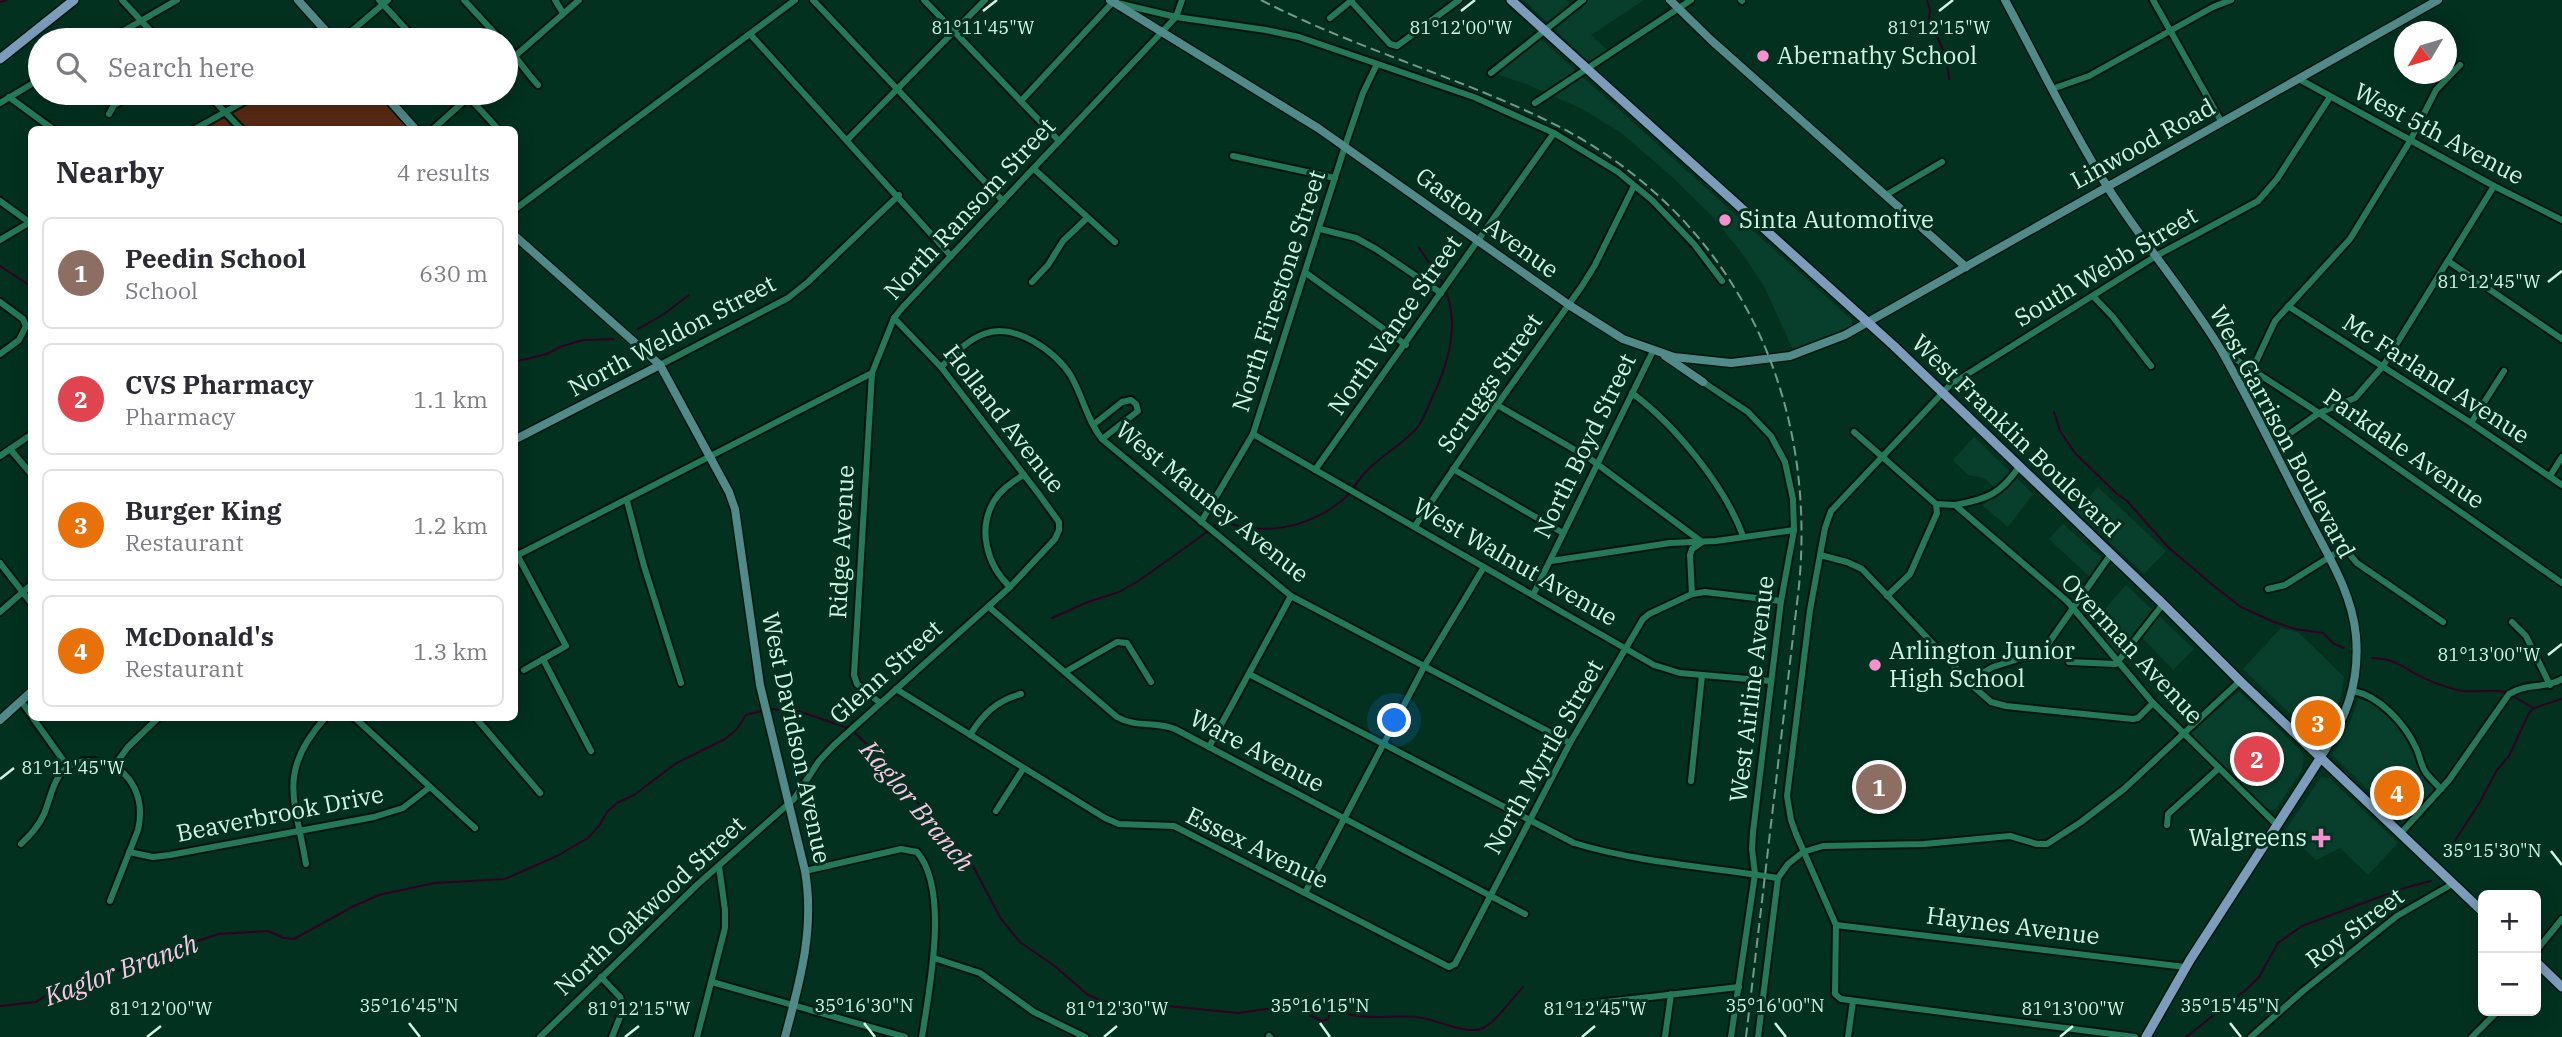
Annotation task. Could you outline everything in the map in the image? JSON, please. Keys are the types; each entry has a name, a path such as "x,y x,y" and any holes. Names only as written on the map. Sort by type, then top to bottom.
{"main road":[{"path":"39,28 75,0"},
{"path":"298,0 323,28"},
{"name":"West Franklin Boulevard","path":"1511,0 1942,393 2478,907"},
{"path":"1670,0 1966,267"},
{"name":"West Garrison Boulevard","path":"2005,0 2106,186 2221,350 2348,598 2353,619 2356,660 2353,691 2346,714 2321,757"},
{"name":"Linwood Road","path":"1867,323 2438,0"},
{"name":"Gaston Avenue","path":"1111,1 1345,146 1569,305 1623,339 1656,352 1690,360 1752,362 1810,350 1867,323"},
{"path":"0,59 28,37"},
{"path":"394,105 412,126"},
{"name":"West Davidson Avenue","path":"518,239 660,365 710,457 734,509 759,677 805,871 809,928 785,1037"},
{"path":"1656,352 1703,382"},
{"path":"1690,360 1691,371 1695,376"},
{"path":"1703,382 1699,374 1704,362"},
{"name":"North Weldon Street","path":"518,438 660,365"},
{"path":"0,720 28,695"},
{"path":"2146,1037 2185,967 2321,757"},
{"path":"2541,970 2562,987"}],"street":[{"path":"122,0 147,28"},
{"path":"130,28 177,0"},
{"path":"464,0 490,28"},
{"path":"555,0 563,13"},
{"path":"518,53 579,0"},
{"path":"518,207 795,0"},
{"path":"813,0 1003,201"},
{"path":"924,0 1059,141"},
{"path":"847,140 985,0"},
{"name":"North Ransom Street","path":"872,373 894,318 1162,32 1175,17 1182,0"},
{"path":"1330,18 1351,0 1395,46 1401,45 1459,0"},
{"path":"1491,73 1583,0"},
{"path":"1535,103 1691,0"},
{"path":"2152,0 2221,121"},
{"path":"2052,89 2089,76 2213,7 2231,0"},
{"path":"354,28 383,1 406,28"},
{"path":"1021,101 1111,1 1175,17 1288,35 1474,97 1577,145 1634,186 1676,223 1722,281"},
{"path":"750,34 899,195 951,256"},
{"path":"518,64 538,85"},
{"name":"North Firestone Street","path":"1202,523 1253,434 1345,146 1363,93 1377,64"},
{"path":"2243,390 2270,327 2350,239 2410,141 2436,90 2460,65"},
{"name":"West 5th Avenue","path":"2299,79 2410,141 2562,220"},
{"path":"0,103 28,86"},
{"path":"9,97 49,126"},
{"name":"South Webb Street","path":"1836,925 1824,893 1803,852 1791,820 1787,796 1810,610 1825,528 1831,511 1950,385 2156,256 2258,201 2277,179 2330,97"},
{"path":"109,114 114,105"},
{"path":"218,105 238,126"},
{"path":"200,126 237,105"},
{"path":"436,126 458,105"},
{"path":"478,105 496,126"},
{"name":"North Vance Street","path":"1315,470 1554,133"},
{"path":"1233,156 1335,178"},
{"path":"1886,195 1942,162"},
{"path":"1034,169 1115,242"},
{"name":"Scruggs Street","path":"1415,526 1595,265 1634,186"},
{"path":"2282,439 2319,413 2355,398 2383,366 2494,186"},
{"name":"North Weldon Street","path":"660,365 788,298 899,195"},
{"path":"0,201 28,220"},
{"path":"1031,282 1048,265 1063,241 1087,218"},
{"path":"0,240 28,222"},
{"path":"1320,229 1356,238 1441,293"},
{"path":"2448,261 2562,339"},
{"path":"1306,273 1406,345"},
{"path":"2093,296 2151,366"},
{"path":"0,302 23,319 26,326 19,340 0,354"},
{"name":"Mc Farland Avenue","path":"2288,306 2471,422 2562,485"},
{"name":"Holland Avenue","path":"894,318 941,367 1059,523 1059,530 1046,550"},
{"name":"West Mauney Avenue","path":"941,367 969,342 983,334 999,331 1023,338 1052,355 1064,366 1077,387 1102,439 1291,596 1570,743"},
{"name":"Parkdale Avenue","path":"2221,350 2319,413 2562,583"},
{"name":"North Boyd Street","path":"1533,595 1632,393 1656,352"},
{"path":"2471,422 2504,371"},
{"path":"518,553 626,501 872,373"},
{"name":"Ridge Avenue","path":"872,373 854,675 858,684 880,702"},
{"name":"West Airline Avenue","path":"1703,382 1748,412 1772,436 1785,462 1790,482 1794,530 1781,601 1771,681 1752,849 1755,874 1731,1037"},
{"path":"1632,393 1650,408 1696,458 1731,509 1743,536"},
{"path":"1093,425 1122,402 1131,400 1136,404 1138,411 1102,439"},
{"path":"1497,405 1598,464 1702,542"},
{"path":"1854,432 1936,504 1977,502 1994,494 2020,467"},
{"name":"West Walnut Avenue","path":"1253,434 1662,668 1702,675 1771,681"},
{"path":"0,456 28,437"},
{"path":"10,449 28,470"},
{"path":"2550,476 2562,457"},
{"path":"1453,469 1563,533"},
{"path":"1010,587 990,562 986,540 988,517 995,499 1023,475"},
{"path":"626,501 681,683"},
{"path":"1887,596 1910,573 1937,513 1936,504"},
{"name":"Overman Avenue","path":"1955,505 2075,608 2153,703 2278,826"},
{"path":"1551,561 1670,543 1730,540 1794,530"},
{"path":"1702,542 1692,549 1690,555 1692,594 1720,593 1781,601"},
{"path":"2267,589 2285,585 2341,548 2346,548 2357,563 2443,622"},
{"name":"Glenn Street","path":"788,804 827,752 989,607 1046,550"},
{"path":"1968,681 1993,667 2043,651 2111,554"},
{"path":"1820,555 1862,569 1989,700 2006,706 2133,719 2138,718 2153,703"},
{"path":"518,558 566,646 524,670"},
{"path":"0,563 28,599"},
{"path":"1305,893 1425,665 1484,567"},
{"path":"0,612 28,587"},
{"name":"North Myrtle Street","path":"1455,964 1570,743 1638,625 1649,614 1692,594"},
{"path":"1209,747 1291,596"},
{"path":"2069,662 2111,665 2119,661 2164,604"},
{"name":"Ware Avenue","path":"989,607 1126,722 1167,726 1525,914"},
{"path":"2512,622 2526,636 2550,685"},
{"path":"1065,672 1117,642 1126,643 1151,682"},
{"path":"543,659 591,751"},
{"path":"1249,674 1574,843 1599,850 1778,878"},
{"path":"1691,781 1702,675"},
{"path":"2401,833 2441,789 2509,694 2524,687 2550,685 2562,679"},
{"path":"1758,1037 1778,878 1788,864 1803,852 1833,845 1924,844 2010,836 2037,844 2047,844 2124,789 2240,681"},
{"name":"Essex Avenue","path":"896,689 1023,769 1119,824 1174,827 1440,964 1449,967 1455,964"},
{"path":"2353,691 2381,705 2396,720 2412,739 2424,771 2441,789"},
{"path":"970,735 996,703 1021,694"},
{"path":"21,701 28,711"},
{"path":"35,721 68,767"},
{"path":"114,766 128,747 155,721"},
{"path":"306,863 293,794 294,769 303,746 323,721"},
{"path":"358,721 475,828"},
{"path":"479,721 540,793"},
{"path":"21,844 39,824 55,784 68,767 93,761 114,766 136,789 141,807 138,830 110,901"},
{"path":"996,811 1023,769"},
{"path":"2167,825 2168,814 2218,769"},
{"name":"Beaverbrook Drive","path":"129,852 153,857 300,832 396,811 430,787"},
{"name":"North Oakwood Street","path":"540,1037 788,804"},
{"path":"805,871 901,849 917,852 927,866 936,929 922,1037"},
{"path":"697,1037 725,928 719,866"},
{"name":"Roy Street","path":"2251,1037 2302,991 2397,916 2454,883"},
{"path":"2541,945 2562,919"},
{"path":"1836,925 1835,994 1841,999 2135,1037"},
{"name":"Haynes Avenue","path":"1836,925 2185,967"},
{"path":"934,958 980,974 1034,1012 1085,1037"},
{"path":"601,977 620,997 624,1007 612,1037"},
{"path":"712,982 905,1037"},
{"path":"1579,1005 1739,987"},
{"path":"1665,1037 1671,994"},
{"path":"1848,1037 1853,1001"},
{"path":"2472,1037 2493,1016"}],"shaded area":[{"path":"1524,0 1566,0 1570,5 1576,0 1644,0 1591,35 1607,50 1589,62"},
{"path":"1534,33 1852,320 1852,325 1793,350 1765,288 1744,256 1713,217 1669,174 1620,132 1580,108 1526,84 1487,71"},
{"path":"245,105 386,105 405,126 207,126"},
{"path":"1974,437 2033,494 2008,527 1982,505 2000,493 1984,478 1968,475 1953,460"},
{"path":"2098,487 2166,551 2144,574 2076,511"},
{"path":"2063,524 2104,560 2092,579 2049,539"},
{"path":"2126,585 2194,649 2173,670 2138,633 2119,657 2104,641 2118,626 2103,611"},
{"path":"2281,628 2298,632 2344,677 2341,697 2320,742 2243,669"},
{"path":"2239,691 2304,756 2302,770 2276,809 2261,806 2189,734"},
{"path":"2359,698 2378,707 2396,725 2410,744 2422,773 2437,789 2404,824 2332,755 2348,727"},
{"path":"2321,777 2329,778 2398,843 2368,875 2340,848 2316,860 2285,831"}],"waterway":[{"path":"0,2 7,0"},
{"path":"1927,0 1929,20 1946,56 1949,79"},
{"path":"1419,248 1443,283"},
{"path":"0,266 28,284"},
{"path":"1354,487 1368,469 1416,429 1425,415 1450,347 1452,319 1446,292"},
{"path":"638,329 689,295"},
{"path":"518,361 547,354 583,340 614,339"},
{"path":"2054,412 2060,431 2075,453 2127,501 2169,548 2214,586 2241,607 2295,629 2323,633 2334,644 2344,648"},
{"path":"1212,527 1221,521 1257,529 1286,527 1314,518 1350,493"},
{"path":"1052,618 1119,592 1207,532"},
{"path":"2372,658 2391,661 2426,679 2457,690 2505,692"},
{"path":"2513,696 2533,708"},
{"path":"2449,855 2497,770 2509,756 2529,713 2534,708 2562,699"},
{"name":"Kaglor Branch","path":"770,709 798,711 845,727"},
{"name":"Kaglor Branch","path":"0,1006 36,1002 47,995 69,990 218,934 268,931 294,939 379,895 434,883 505,879 557,856 588,838 617,803 634,795 675,764 725,739 737,729 746,715 761,711"},
{"name":"Kaglor Branch","path":"854,732 879,756 955,843 973,866 1001,919 1020,942 1056,967 1088,995 1100,1000 1136,1007 1148,1004 1238,1013 1274,1008 1285,1002 1300,1004 1310,1015 1322,1021 1328,1019 1331,1008 1360,1016 1423,1018 1460,1029 1475,1030 1492,1022 1523,987"},
{"path":"2186,1037 2247,989 2259,977 2278,943 2302,926 2401,889 2431,881"}],"railway":[{"path":"1261,0 1332,33 1478,90 1550,122 1613,159 1668,204 1713,256 1749,314 1776,376 1793,443 1801,513 1799,586 1746,1037"}],"place":[{"name":"Abernathy School","path":"1763,56"},
{"name":"Sinta Automotive","path":"1725,220"},
{"name":"Arlington Junior High School","path":"1875,665"},
{"name":"Burger King","path":"2318,723"},
{"name":"CVS Pharmacy","path":"2257,759"},
{"name":"Peedin School","path":"1879,787"},
{"name":"McDonald's","path":"2397,793"},
{"name":"Walgreens","path":"2321,838"}]}
